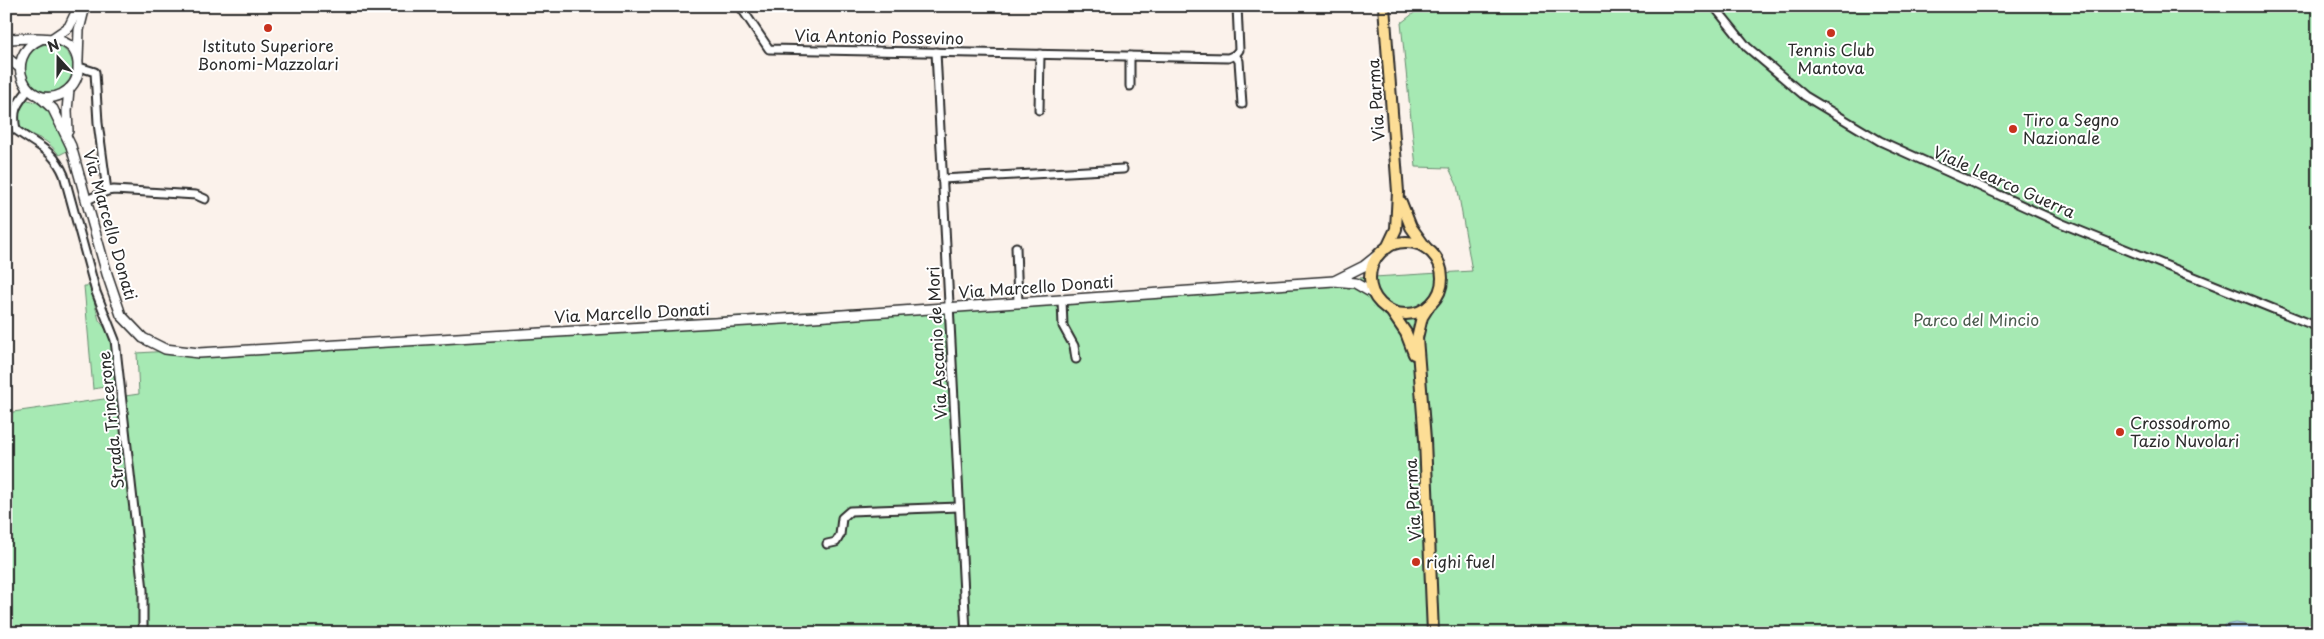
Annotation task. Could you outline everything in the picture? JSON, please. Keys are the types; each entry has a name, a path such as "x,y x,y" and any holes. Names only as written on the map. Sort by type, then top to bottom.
{"main road":[{"name":"Via Parma","path":"1383,251 1396,229 1398,192 1384,6"},
{"name":"Via Parma","path":"1398,192 1411,227 1426,249"},
{"path":"1406,242 1426,249 1438,263 1442,278 1439,291 1429,306 1417,312 1405,314 1391,311 1382,305 1374,294 1370,272 1383,251 1406,242"},
{"name":"Via Parma","path":"1429,306 1418,330 1418,366 1426,450 1434,633"},
{"name":"Via Parma","path":"1391,311 1406,333 1418,366"}],"street":[{"path":"6,39 53,38 69,27 79,6"},
{"path":"78,65 79,30 85,6"},
{"name":"Via Antonio Possevino","path":"740,6 769,48 1228,58 1236,56"},
{"path":"1237,6 1239,50 1236,56 1239,60 1242,104"},
{"name":"Viale Learco Guerra","path":"1714,6 1747,46 1805,96 1880,140 2063,224 2318,327"},
{"path":"53,38 71,47 78,65 94,72 107,191"},
{"path":"29,90 21,77 19,67 25,49 41,39"},
{"name":"Via Ascanio de Mori","path":"936,52 966,633"},
{"path":"1040,54 1040,110"},
{"path":"1130,56 1130,86"},
{"path":"6,57 19,67"},
{"name":"Via Marcello Donati","path":"71,146 67,124 69,89 75,81 78,65"},
{"path":"39,96 58,96 69,89"},
{"name":"Via Marcello Donati","path":"29,90 39,96 53,109 63,125 87,200 107,274 122,315 143,338 165,349 199,353 949,308 1334,281 1355,283 1374,294"},
{"name":"Strada Trincerone","path":"29,90 18,104 13,115 16,130 37,142 57,160 64,175 96,292 116,340 143,590 143,633"},
{"path":"942,179 1123,170"},
{"path":"87,200 107,191 196,195 205,199"},
{"path":"1016,247 1018,303"},
{"name":"Via Marcello Donati","path":"1334,281 1364,266 1383,251"},
{"path":"1062,300 1063,326 1074,346 1076,359"},
{"path":"827,544 836,542 840,535 842,518 850,511 959,508"}],"green space":[{"name":"Parco del Mincio","path":"1423,6 2318,6 2318,633 6,633 6,413 139,394 137,353 1472,271 1457,185 1449,168 1416,167 1401,23"},
{"path":"44,44 54,44 66,51 73,63 73,73 66,85 54,92 44,92 36,88 29,81 25,73 25,63 29,55 36,48"},
{"path":"28,100 44,107 50,113 55,120 67,151 59,155 48,143 22,129 18,119 19,112 22,105"},
{"path":"84,286 90,286 99,320 111,336 116,385 93,389"}],"water":[{"path":"2235,623 2271,628 2271,633 2223,633 2225,625"}],"place":[{"name":"Istituto Superiore Bonomi-Mazzolari","path":"268,28"},
{"name":"Tennis Club Mantova","path":"1831,33"},
{"name":"Tiro a Segno Nazionale","path":"2013,129"},
{"name":"Crossodromo Tazio Nuvolari","path":"2120,432"},
{"name":"righi fuel","path":"1416,562"}]}
